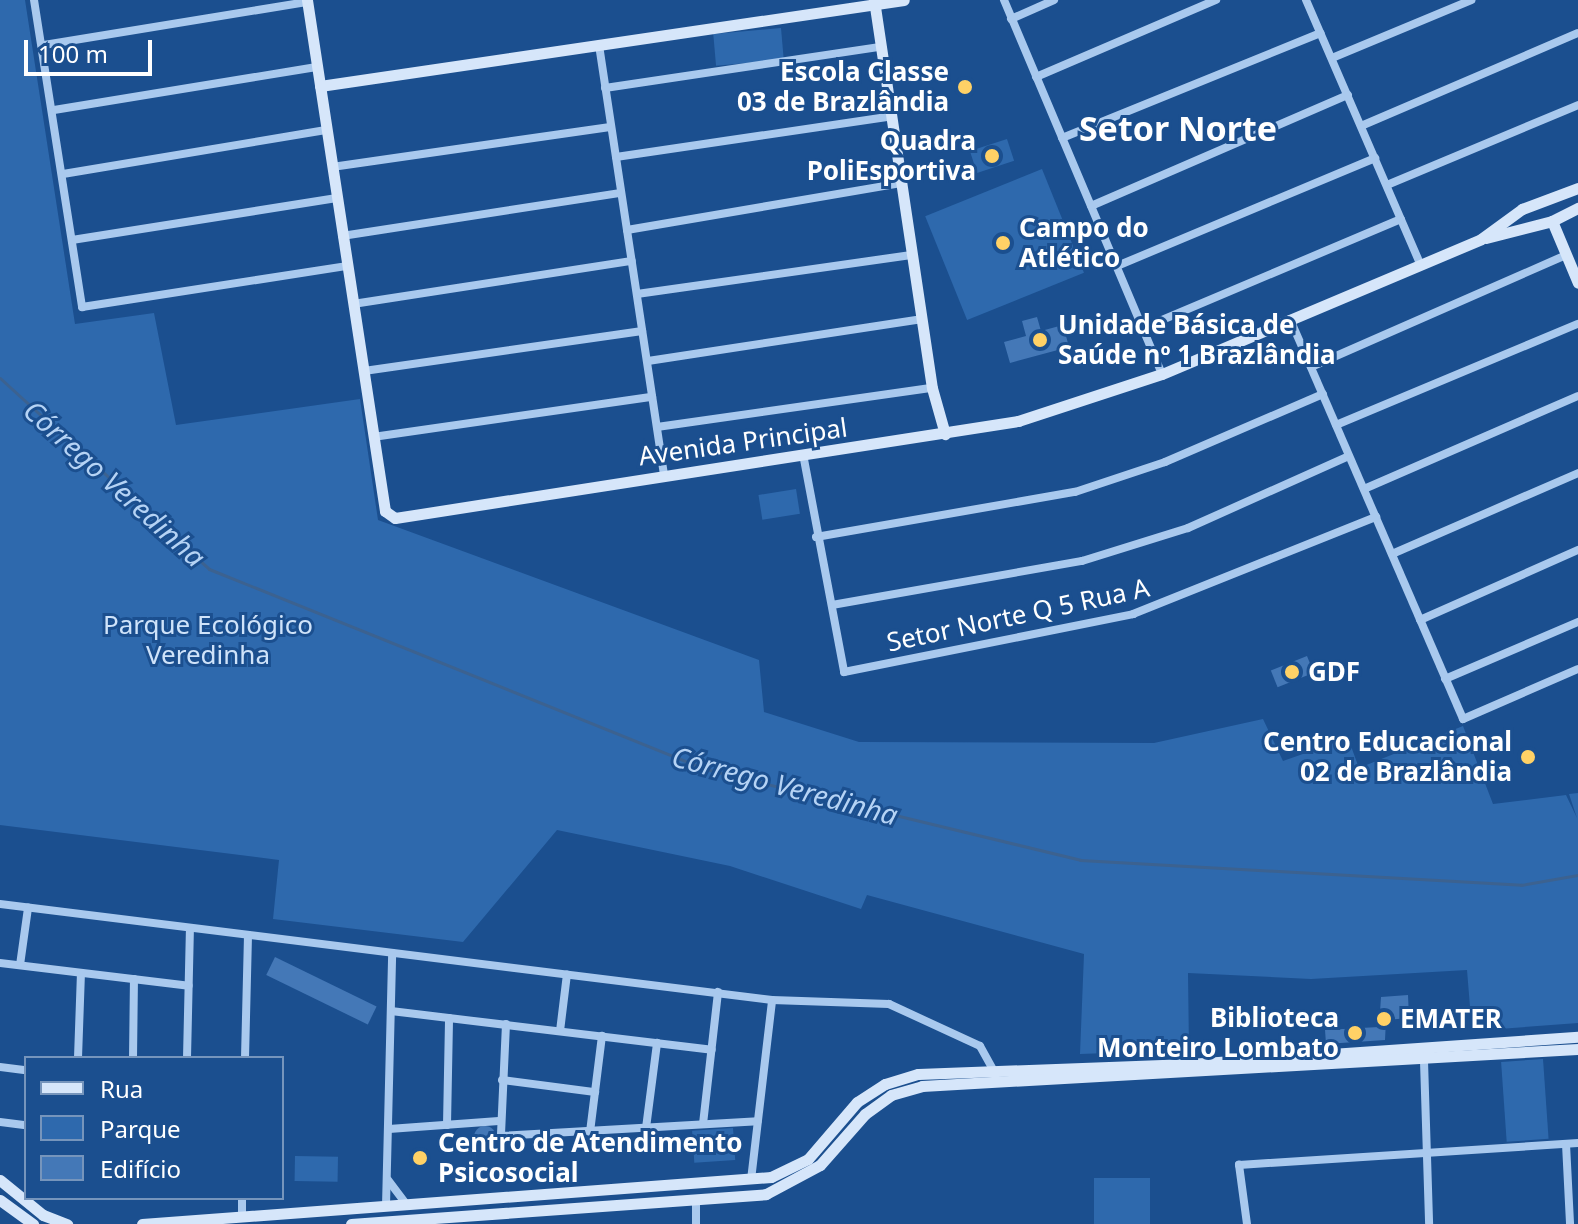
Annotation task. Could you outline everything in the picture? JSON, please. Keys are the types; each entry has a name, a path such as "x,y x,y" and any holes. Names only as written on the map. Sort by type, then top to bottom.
{"street":[{"path":"34,0 44,45 82,307 346,266"},
{"path":"320,86 904,0"},
{"path":"1004,0 1162,374"},
{"path":"1011,19 1054,0"},
{"path":"1036,77 1216,0"},
{"path":"1306,0 1420,264"},
{"path":"1332,58 1471,0"},
{"path":"44,45 307,1"},
{"name":"Avenida Principal","path":"307,1 385,511 395,518 1018,421 1162,374 1481,239 1522,209 1575,191"},
{"path":"874,2 932,388 945,434"},
{"path":"1062,138 1321,33"},
{"path":"1361,126 1578,33"},
{"path":"599,45 664,475"},
{"path":"605,88 880,47"},
{"path":"54,110 317,67"},
{"path":"1091,206 1348,95"},
{"path":"1387,185 1578,105"},
{"path":"616,157 892,116"},
{"path":"332,167 610,127"},
{"path":"63,174 327,130"},
{"path":"1117,266 1375,158"},
{"path":"627,230 901,183"},
{"path":"342,236 621,193"},
{"path":"72,240 337,198"},
{"path":"1481,239 1531,228 1578,208"},
{"path":"1522,209 1521,221 1531,228"},
{"path":"1143,328 1401,219"},
{"path":"1552,221 1578,283"},
{"path":"637,294 911,255"},
{"path":"1311,367 1566,255"},
{"path":"353,304 632,261"},
{"path":"648,361 921,319"},
{"path":"1290,319 1463,719 1578,669"},
{"path":"1336,425 1578,324"},
{"path":"364,371 642,331"},
{"path":"657,427 932,388"},
{"path":"816,537 1075,492 1165,462 1323,394"},
{"path":"1364,489 1578,396"},
{"path":"373,437 652,397"},
{"path":"803,454 816,537 832,605 1082,561 1188,528 1349,456"},
{"path":"1392,554 1578,473"},
{"name":"Setor Norte Q 5 Rua A","path":"832,605 844,672 1133,614 1376,517"},
{"path":"1420,620 1578,550"},
{"path":"1445,679 1578,622"},
{"path":"0,904 772,1000 889,1004 980,1046 994,1071"},
{"path":"20,965 28,908"},
{"path":"187,1056 190,928"},
{"path":"245,1056 248,935"},
{"path":"386,1206 392,953"},
{"path":"0,963 189,986"},
{"path":"78,1056 81,973"},
{"path":"560,1031 567,974"},
{"path":"133,1056 134,979"},
{"path":"703,1124 718,992"},
{"path":"751,1195 750,1180 772,1000"},
{"path":"391,1011 712,1050"},
{"path":"447,1125 449,1018"},
{"path":"506,1024 499,1121 507,1137 758,1121"},
{"path":"590,1132 602,1036"},
{"path":"142,1224 750,1180 803,1170 857,1102 885,1084 918,1074 1424,1061 1518,1053 1536,1045 1578,1037"},
{"path":"1517,1040 1522,1046 1518,1053"},
{"path":"351,1224 472,1220 485,1215 751,1195 803,1170 865,1114 891,1095 922,1086 1189,1069 1517,1040 1578,1049"},
{"path":"646,1128 657,1043"},
{"path":"1424,1061 1429,1224"},
{"path":"0,1067 24,1070"},
{"path":"502,1080 595,1092"},
{"path":"389,1129 499,1121"},
{"path":"0,1122 24,1125"},
{"path":"1247,1224 1239,1165 1578,1143"},
{"path":"1566,1144 1570,1224"},
{"path":"0,1180 24,1200"},
{"path":"388,1180 407,1205"},
{"path":"734,1181 740,1189 734,1197"},
{"path":"614,1190 614,1206"},
{"path":"590,1191 591,1208"},
{"path":"485,1199 485,1215"},
{"path":"0,1200 33,1224"},
{"path":"25,1200 43,1215 67,1224"},
{"path":"242,1200 242,1217"},
{"path":"696,1201 696,1224"}],"green space":[{"name":"Parque Ecológico Veredinha","path":"0,0 25,0 75,324 154,313 176,425 360,399 378,520 759,660 764,712 859,742 1154,743 1263,719 1283,761 1348,738 1359,768 1463,726 1493,804 1566,795 1577,818 1569,794 1578,793 1578,1023 1472,1031 1467,970 1311,979 1188,973 1189,1050 1080,1054 1084,954 867,895 861,909 730,866 557,830 463,942 273,919 279,860 0,825"},
{"path":"781,28 784,60 716,66 713,34"},
{"name":"Quadra PoliEsportiva","path":"1007,139 1014,161 977,173 970,151"},
{"name":"Campo do Atlético","path":"1042,169 1084,273 967,320 925,216"},
{"path":"796,489 800,514 762,520 758,495"},
{"path":"1543,1059 1549,1139 1507,1142 1501,1062"},
{"path":"733,1128 735,1160 694,1163 692,1131"},
{"path":"295,1156 338,1157 338,1182 295,1181"},
{"path":"1094,1178 1150,1178 1150,1224 1094,1224"}],"building":[{"name":"Unidade Básica de Saúde nº 1 Brazlândia","path":"1037,317 1041,331 1063,325 1069,347 1010,363 1004,342 1026,336 1022,321"},
{"name":"GDF","path":"1307,656 1314,673 1278,687 1271,671"},
{"path":"275,957 377,1007 368,1025 266,975"},
{"name":"EMATER","path":"1408,995 1409,1018 1386,1020 1385,1040 1326,1044 1325,1030 1379,1027 1381,997"},
{"path":"485,1126 496,1137 485,1148 474,1137"}],"waterway":[{"name":"Córrego Veredinha","path":"0,378 209,569 705,769 1080,860 1521,885 1578,875"}],"place":[{"name":"Escola Classe 03 de Brazlândia","path":"965,87"},
{"name":"Quadra PoliEsportiva","path":"992,156"},
{"name":"Campo do Atlético","path":"1003,243"},
{"name":"Unidade Básica de Saúde nº 1 Brazlândia","path":"1040,340"},
{"name":"GDF","path":"1292,672"},
{"name":"Centro Educacional 02 de Brazlândia","path":"1528,757"},
{"name":"EMATER","path":"1384,1019"},
{"name":"Biblioteca Monteiro Lombato","path":"1355,1033"},
{"name":"Centro de Atendimento Psicosocial","path":"420,1158"}],"district":[{"name":"Setor Norte","path":"1178,129"}]}
